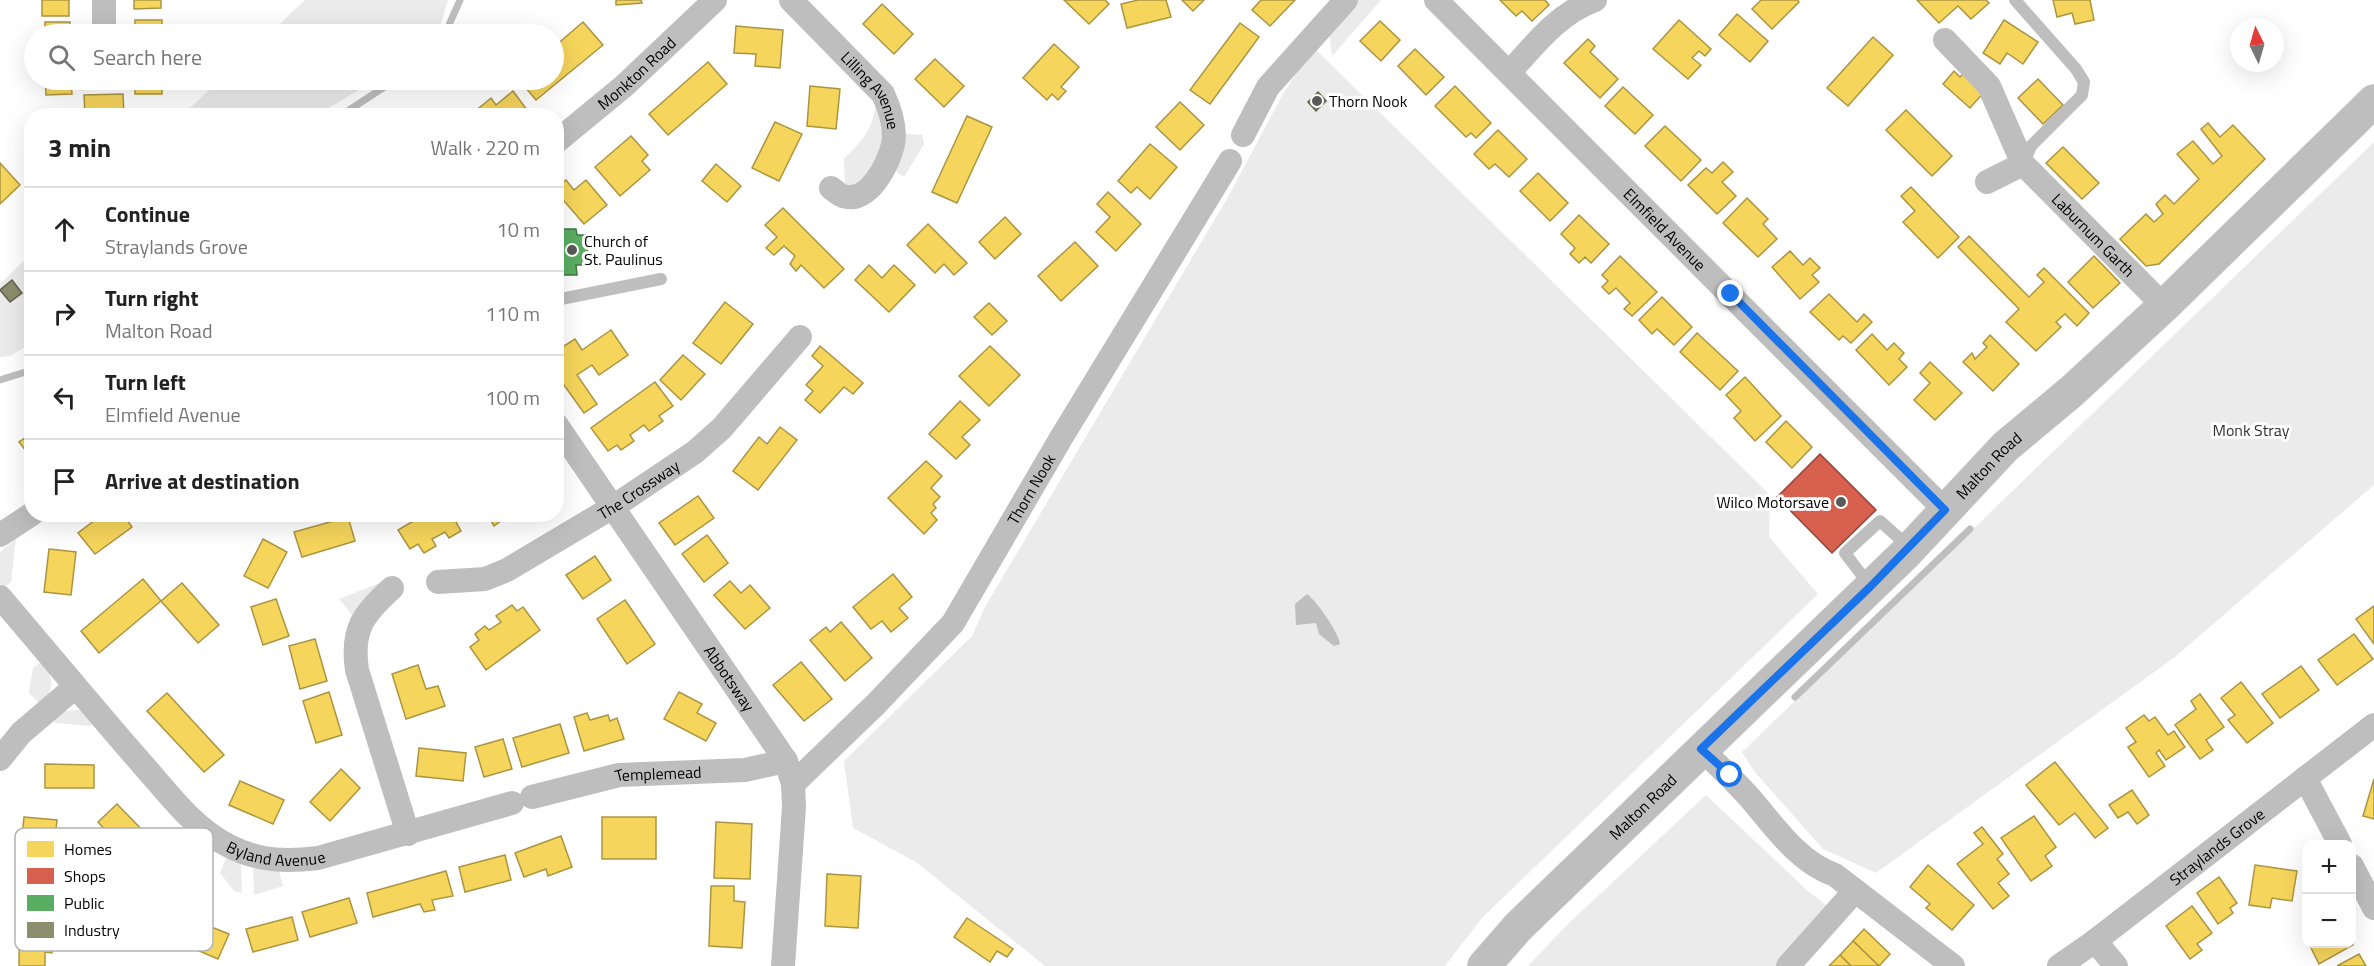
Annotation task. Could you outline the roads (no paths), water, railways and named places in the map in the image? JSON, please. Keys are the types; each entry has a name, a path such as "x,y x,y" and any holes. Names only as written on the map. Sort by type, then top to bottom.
{"main road":[{"name":"Malton Road","path":"1484,966 1518,927 1910,548 2005,447 2072,391 2164,306 2374,101"}],"street":[{"path":"104,0 104,24"},
{"name":"Monkton Road","path":"564,135 624,86 715,0"},
{"name":"Lilling Avenue","path":"791,0 883,94 890,108 893,144 875,181 865,194 854,197 843,196 831,188"},
{"path":"1243,135 1268,87 1320,37 1346,0"},
{"name":"Elmfield Avenue","path":"1436,0 1945,510"},
{"path":"1510,72 1556,22 1574,9 1595,0"},
{"path":"1945,39 1989,86 2023,164 1987,182"},
{"name":"Thorn Nook","path":"793,784 884,696 953,623 1061,438 1230,160"},
{"name":"Laburnum Garth","path":"2023,164 2164,306"},
{"name":"The Crossway","path":"438,582 485,579 507,570 613,507 695,452 722,428 800,337"},
{"name":"Abbotsway","path":"564,436 786,761 793,784 794,807 783,966"},
{"path":"0,535 24,519"},
{"path":"392,588 363,617 358,629 355,653 357,670 408,834"},
{"name":"Byland Avenue","path":"0,597 75,687 190,818 202,828"},
{"path":"0,759 21,734 75,687"},
{"name":"Straylands Grove","path":"2059,966 2095,941 2374,725"},
{"path":"1701,749 1730,775 1803,858 1819,869 1835,875 1854,892 1953,966"},
{"name":"Templemead","path":"522,800 619,775 745,770 786,761"},
{"path":"2305,778 2338,840"},
{"name":"Byland Avenue","path":"213,837 251,856 290,861 349,851 522,800"},
{"path":"2356,874 2374,908"},
{"path":"1788,966 1854,892"},
{"path":"2095,941 2116,966"}],"lane":[{"path":"2015,0 2076,69 2084,82 2082,95 2031,146 2023,164"},
{"path":"564,298 661,279"}],"waterway":[{"path":"449,24 460,0"},
{"path":"352,108 380,90"},
{"path":"0,380 24,372"},
{"path":"1795,697 1970,529"}],"place":[{"name":"Thorn Nook","path":"1317,101"},
{"name":"Church of St. Paulinus","path":"572,250"},
{"name":"Wilco Motorsave","path":"1841,502"}],"park label":[{"name":"Monk Stray","path":"2251,430"}]}
